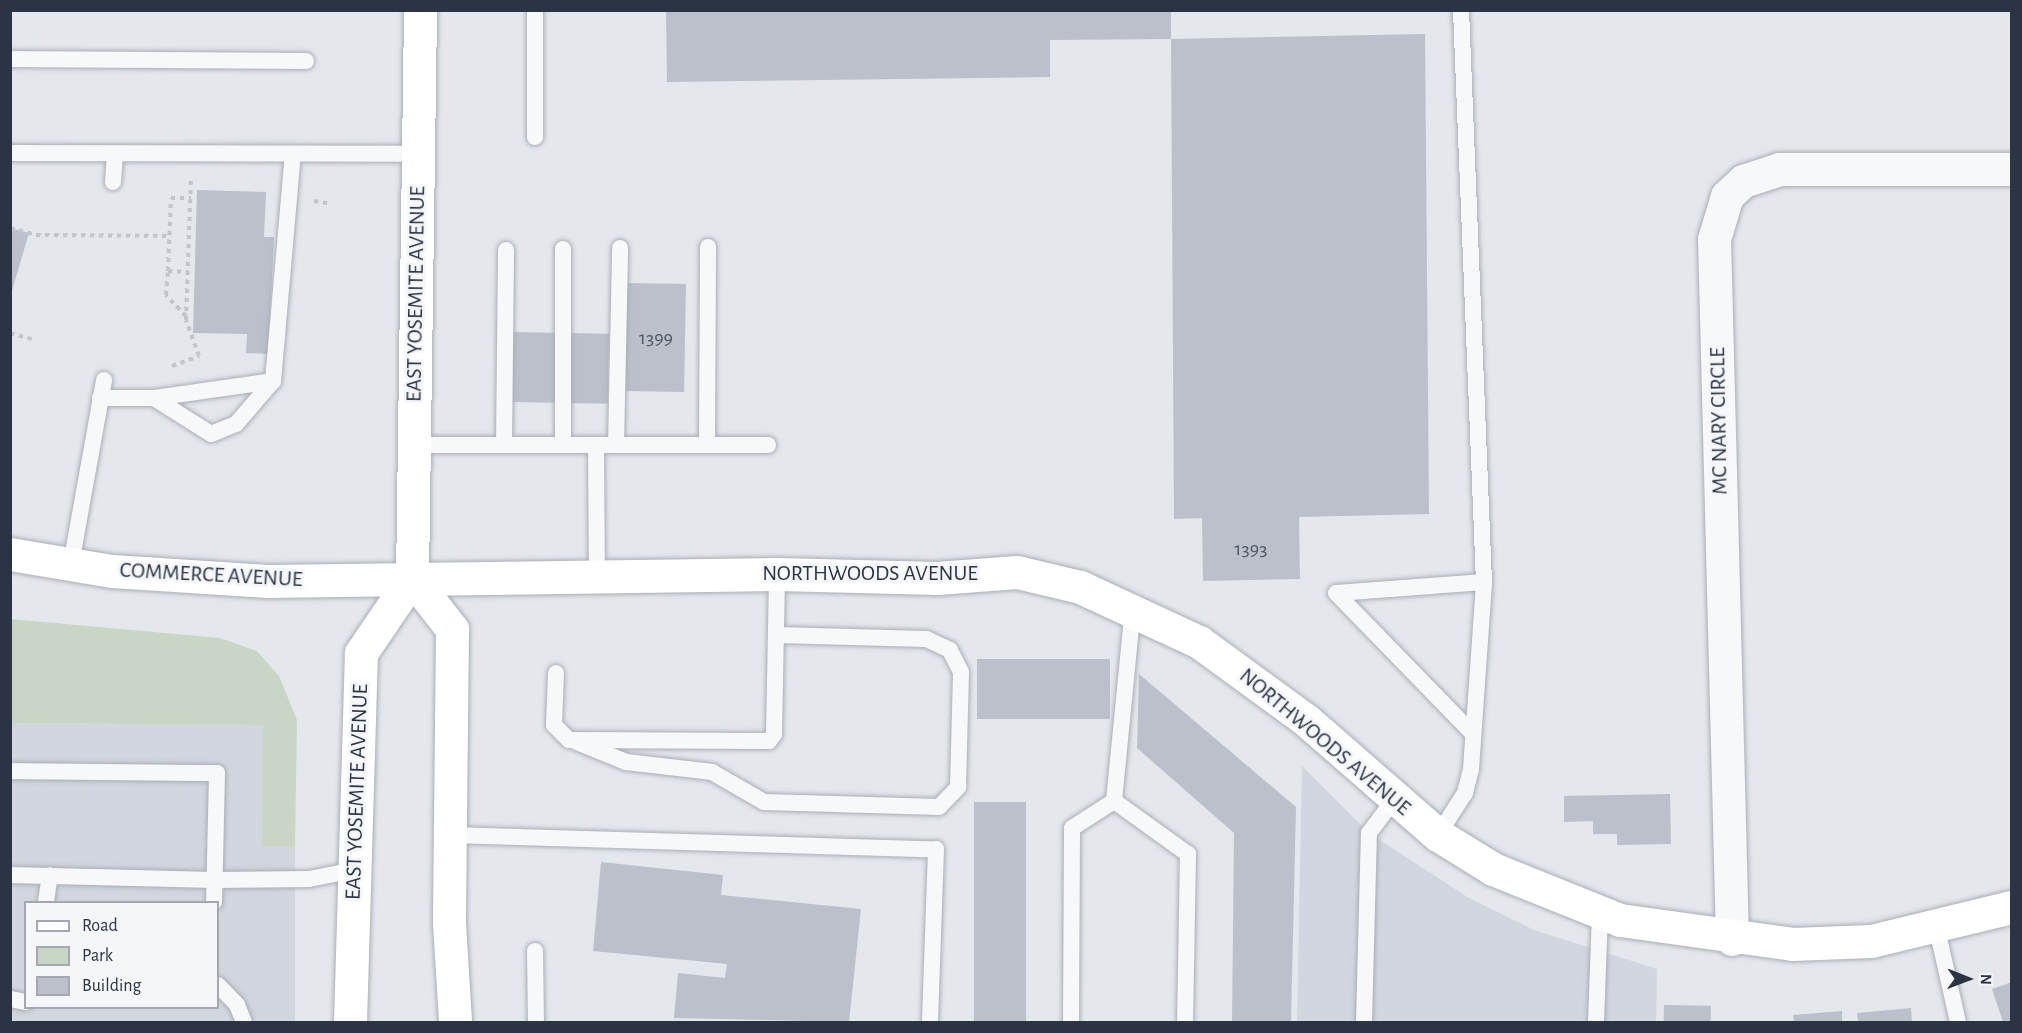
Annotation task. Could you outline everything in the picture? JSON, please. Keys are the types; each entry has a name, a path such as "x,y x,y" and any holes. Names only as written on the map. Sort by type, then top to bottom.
{"street":[{"name":"EAST YOSEMITE AVENUE","path":"350,1023 361,653 412,578 420,10"},
{"name":"MC NARY CIRCLE","path":"1732,939 1714,239 1727,196 1743,181 1779,169 2012,169"},
{"name":"COMMERCE AVENUE","path":"10,554 71,564 268,581 412,578"},
{"name":"NORTHWOODS AVENUE","path":"412,578 777,574 937,578 1017,572 1080,587 1132,608 1255,679 1394,801 1438,835 1493,869 1600,913 1732,939 1870,941 1937,929 2012,907"},
{"path":"412,578 452,629 450,835 455,1023"}],"lane":[{"path":"535,10 535,137"},
{"path":"1438,835 1465,794 1484,582 1461,10"},
{"path":"10,58 306,60"},
{"path":"10,153 417,154"},
{"path":"114,182 115,154"},
{"path":"154,398 211,434 236,424 273,381 293,154"},
{"path":"707,445 708,247"},
{"path":"616,445 620,248"},
{"path":"563,249 563,445"},
{"path":"504,446 506,250"},
{"path":"71,564 104,380"},
{"path":"100,398 154,398 273,381"},
{"path":"414,445 768,445"},
{"path":"596,445 597,576"},
{"path":"577,742 769,741 774,734 777,574"},
{"path":"1472,733 1336,593 1484,582"},
{"path":"1114,801 1132,608"},
{"path":"556,673 554,725 561,737 626,762 712,772 764,802 939,807 958,787 960,672 950,650 926,639 776,636"},
{"path":"10,771 217,773 214,901"},
{"path":"1071,1023 1072,828 1114,801"},
{"path":"1114,801 1188,854 1185,1023"},
{"path":"1364,1023 1369,833 1394,801"},
{"path":"450,835 936,849 930,1023"},
{"path":"10,875 215,880 309,879 355,870"},
{"path":"46,901 50,875"},
{"path":"1596,1023 1600,913"},
{"path":"1937,929 1958,1023"},
{"path":"535,951 536,1023"},
{"path":"219,986 237,1005 244,1023"}],"path":[{"path":"161,371 199,356 186,316 191,178 202,178"},
{"path":"290,197 331,204"},
{"path":"186,316 166,295 171,198 191,198"},
{"path":"10,228 36,236 169,236"},
{"path":"168,271 188,272"},
{"path":"10,333 35,340"}],"shaded area":[{"path":"11,723 263,725 262,846 295,847 295,1022 11,1022"},
{"path":"1302,766 1369,833 1469,898 1534,930 1657,969 1656,1022 1297,1022"}],"green space":[{"path":"10,619 220,638 257,651 279,676 297,720 295,847 262,846 263,725 11,723"}],"building":[{"path":"666,10 1171,10 1171,39 1050,40 1050,77 667,82"},
{"path":"1425,34 1429,514 1299,517 1300,579 1203,581 1202,518 1174,519 1171,39"},
{"path":"197,190 266,192 264,237 274,237 268,354 246,353 247,334 193,333"},
{"path":"10,228 29,233 11,294 10,294"},
{"path":"627,283 686,284 684,392 625,391"},
{"path":"512,332 609,334 608,404 511,402"},
{"path":"977,659 1110,659 1110,719 977,719"},
{"path":"1139,674 1296,807 1291,1022 1232,1022 1234,833 1137,748"},
{"path":"1670,794 1671,844 1617,845 1617,834 1593,834 1593,821 1564,822 1564,796"},
{"path":"974,802 1026,802 1026,1022 974,1022"},
{"path":"601,862 723,875 721,895 861,909 849,1022 674,1018 678,973 725,978 727,964 593,951"},
{"path":"2012,982 2012,1022 2003,1022 1992,989"},
{"path":"1664,1005 1711,1006 1711,1022 1664,1022"},
{"path":"1911,1008 1912,1022 1858,1022 1857,1013"},
{"path":"1842,1011 1842,1022 1794,1022 1793,1015"}]}
